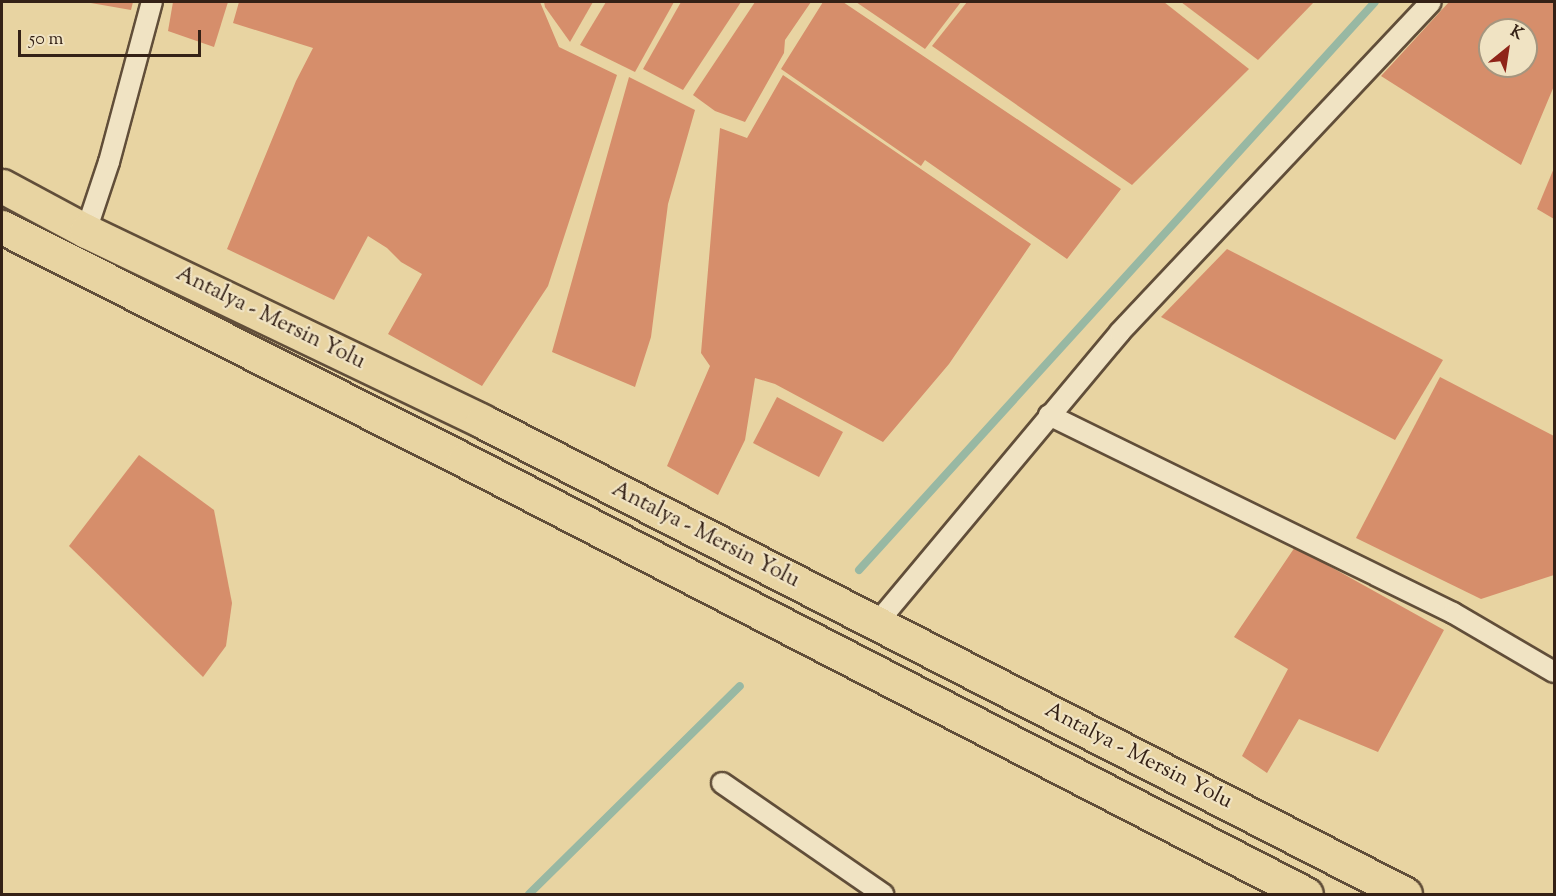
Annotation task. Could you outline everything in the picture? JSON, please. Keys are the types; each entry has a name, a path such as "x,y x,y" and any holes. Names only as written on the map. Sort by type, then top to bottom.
{"highway":[{"name":"Antalya - Mersin Yolu","path":"2,186 86,231 482,421 1405,894"},
{"name":"Antalya - Mersin Yolu","path":"2,227 474,466 1306,894"}],"street":[{"path":"86,231 112,151 152,2"},
{"path":"877,623 1120,332 1431,2"},
{"path":"1049,415 1453,614 1554,672"},
{"path":"723,783 883,894"}],"building":[{"path":"85,2 133,2 131,10"},
{"path":"173,2 228,2 214,47 168,31"},
{"path":"239,2 540,2 559,47 617,75 548,286 482,386 388,334 422,274 401,262 387,248 368,236 334,300 227,249 296,81 313,48 233,23"},
{"path":"544,2 593,2 570,42 545,7"},
{"path":"606,2 674,2 635,72 580,45"},
{"path":"681,2 741,2 683,90 643,69"},
{"path":"755,2 811,2 785,40 784,53 745,122 715,111 693,95"},
{"path":"823,2 843,2 1121,189 1067,259 925,160 921,166 781,69"},
{"path":"856,2 961,2 925,49"},
{"path":"967,2 1164,2 1249,69 1132,185 932,46"},
{"path":"1181,2 1314,2 1258,60"},
{"path":"1449,2 1554,2 1554,86 1521,165 1381,76"},
{"path":"783,75 1031,244 949,364 883,442 775,384 755,378 745,440 718,495 667,466 710,366 701,353 720,128 747,138"},
{"path":"629,77 695,110 668,204 651,337 635,387 552,352"},
{"path":"1554,168 1554,219 1537,209"},
{"path":"1227,249 1443,360 1395,440 1161,317"},
{"path":"1440,377 1554,436 1554,575 1481,599 1356,538"},
{"path":"777,397 843,432 819,477 753,443"},
{"path":"139,455 214,510 232,603 226,646 203,677 69,546"},
{"path":"1295,547 1444,630 1378,752 1299,719 1267,773 1242,756 1288,669 1234,637"}],"waterway":[{"path":"859,570 1375,2"},
{"path":"529,894 740,686"}]}
